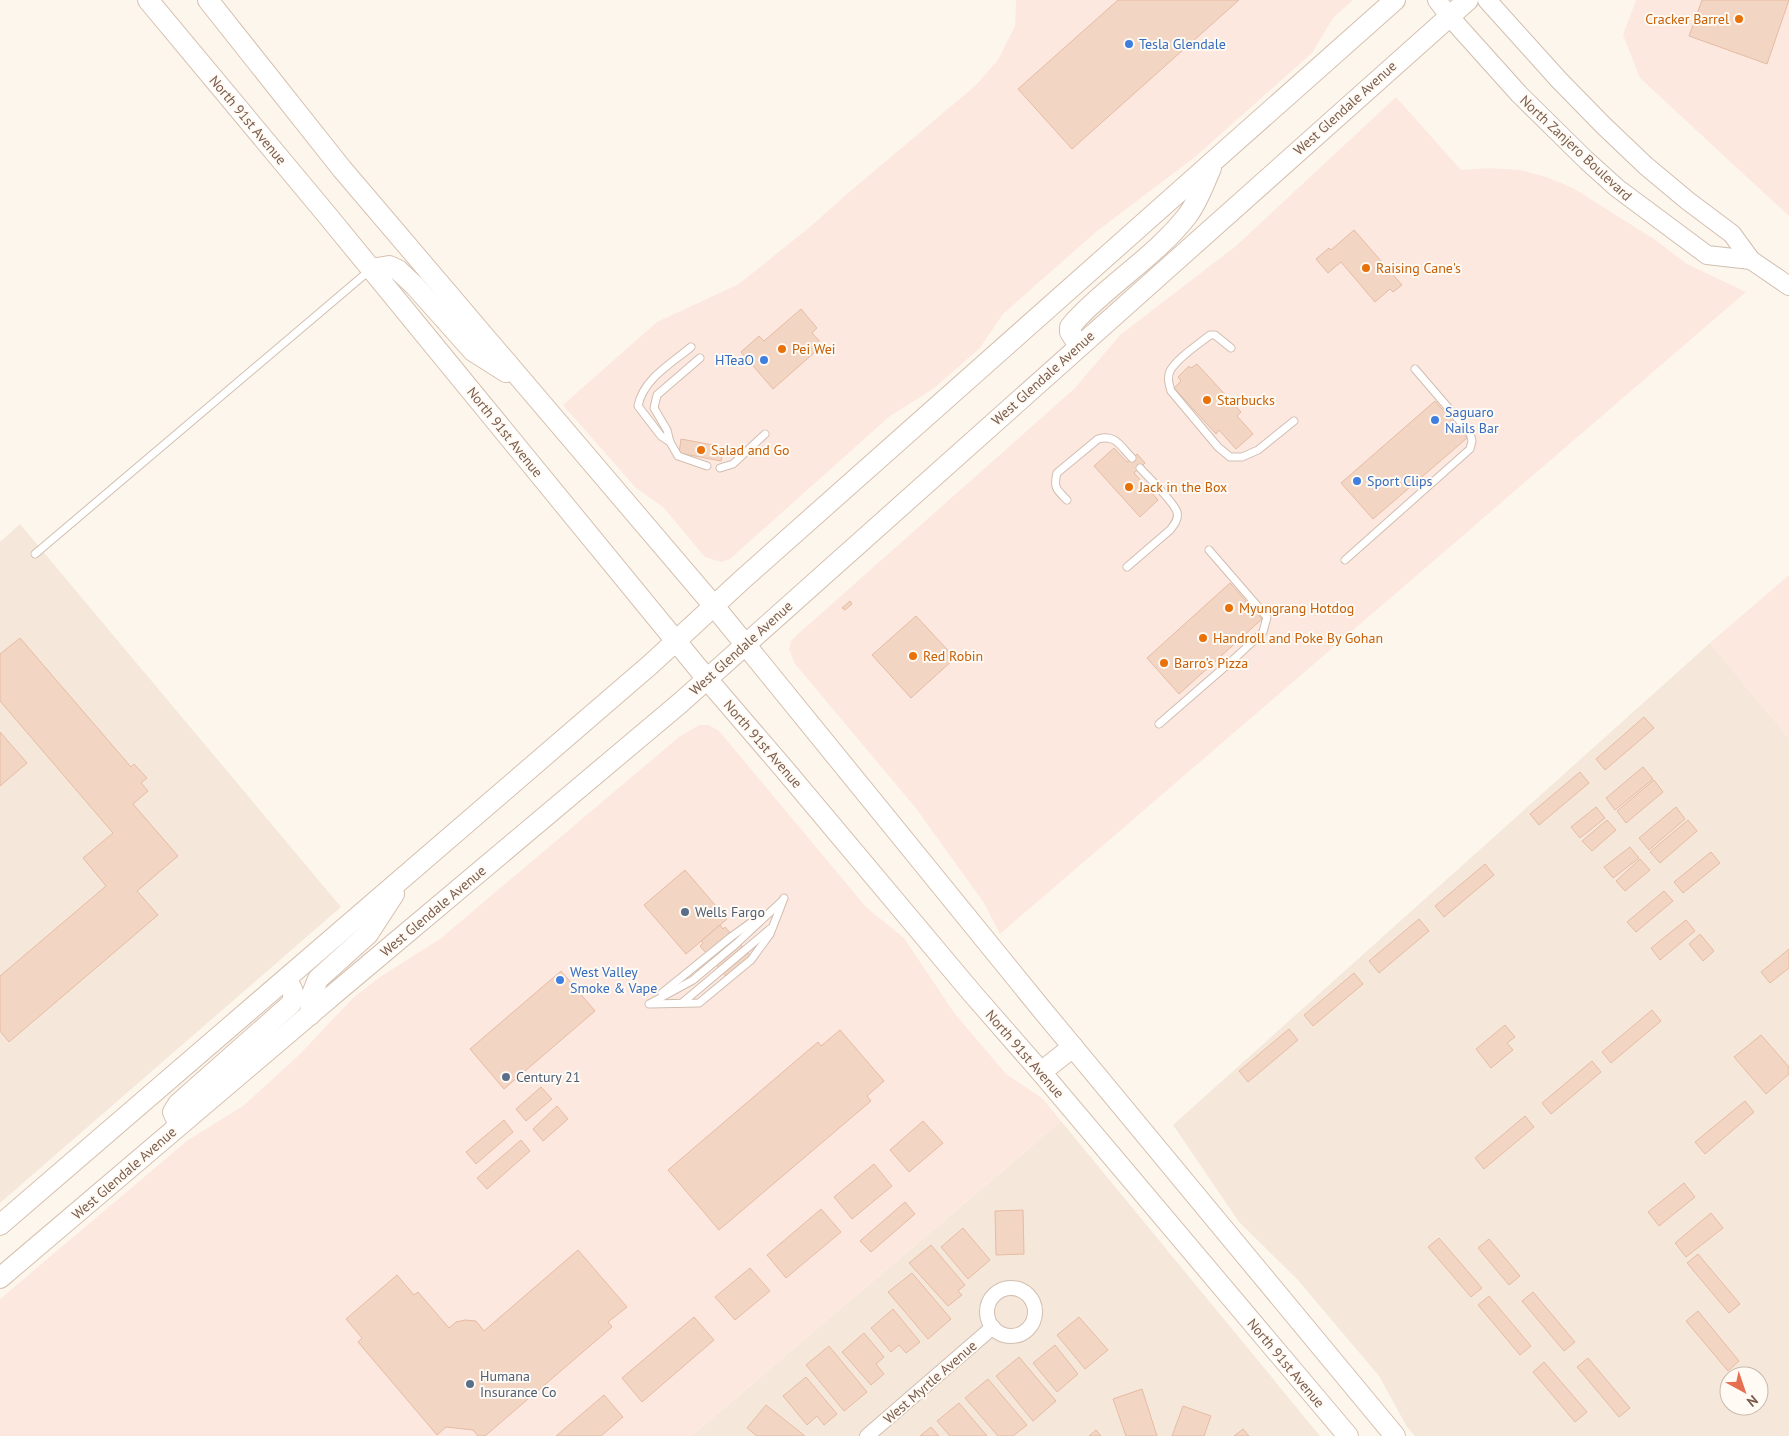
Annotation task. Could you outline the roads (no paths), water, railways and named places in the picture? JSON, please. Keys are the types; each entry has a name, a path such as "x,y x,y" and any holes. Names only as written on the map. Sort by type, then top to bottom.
{"main road":[{"name":"North 91st Avenue","path":"148,0 372,269 706,679 798,784 972,993 1348,1436"},
{"path":"208,0 301,119 714,606 1073,1047 1395,1436"},
{"path":"0,1225 676,641 1395,0"},
{"name":"West Glendale Avenue","path":"0,1278 672,710 1468,0"},
{"path":"1079,346 1070,332 1070,327 1167,238 1187,216 1214,161"},
{"path":"372,269 389,266 398,270 472,351 523,383"},
{"path":"310,1015 312,994 318,979 368,934 407,874"},
{"path":"179,1125 173,1112 178,1104 291,1004 294,994 286,979"},
{"path":"1041,1072 1073,1047"}],"street":[{"name":"North Zanjero Boulevard","path":"1437,0 1449,16 1535,111 1617,188 1707,255 1751,260"},
{"name":"North Zanjero Boulevard","path":"1487,0 1559,80 1646,166 1732,234 1751,260 1789,286"},
{"name":"West Myrtle Avenue","path":"867,1436 993,1327"}],"lane":[{"path":"35,554 372,269"},
{"path":"1231,348 1215,335 1210,335 1176,363 1170,372 1168,382 1171,391 1218,447 1230,457 1242,457 1258,450 1294,421"},
{"path":"670,442 661,436 638,406 640,395 647,384 691,347"},
{"path":"700,358 657,395 654,408 668,430 670,442 678,456 706,466"},
{"path":"1345,560 1470,449 1472,442 1470,433 1415,369"},
{"path":"720,468 733,464 765,434"},
{"path":"1067,500 1056,489 1054,482 1057,474 1098,439 1106,436 1113,438 1132,458"},
{"path":"1127,567 1176,523 1177,513 1173,505 1140,468"},
{"path":"1159,724 1263,632 1267,618 1209,550"},
{"path":"784,898 773,926 770,934 751,960 699,1002 649,1004 692,980 737,943 784,898"},
{"path":"682,1003 773,926"}],"place":[{"name":"Cracker Barrel","path":"1739,19"},
{"name":"Tesla Glendale","path":"1129,44"},
{"name":"Raising Cane's","path":"1366,268"},
{"name":"Pei Wei","path":"782,349"},
{"name":"HTeaO","path":"764,360"},
{"name":"Starbucks","path":"1207,400"},
{"name":"Saguaro Nails Bar","path":"1435,420"},
{"name":"Salad and Go","path":"701,450"},
{"name":"Sport Clips","path":"1357,481"},
{"name":"Jack in the Box","path":"1129,487"},
{"name":"Myungrang Hotdog","path":"1229,608"},
{"name":"Handroll and Poke By Gohan","path":"1203,638"},
{"name":"Red Robin","path":"913,656"},
{"name":"Barro's Pizza","path":"1164,663"},
{"name":"Wells Fargo","path":"685,912"},
{"name":"West Valley Smoke & Vape","path":"560,980"},
{"name":"Century 21","path":"506,1077"},
{"name":"Humana Insurance Co","path":"470,1384"}]}
